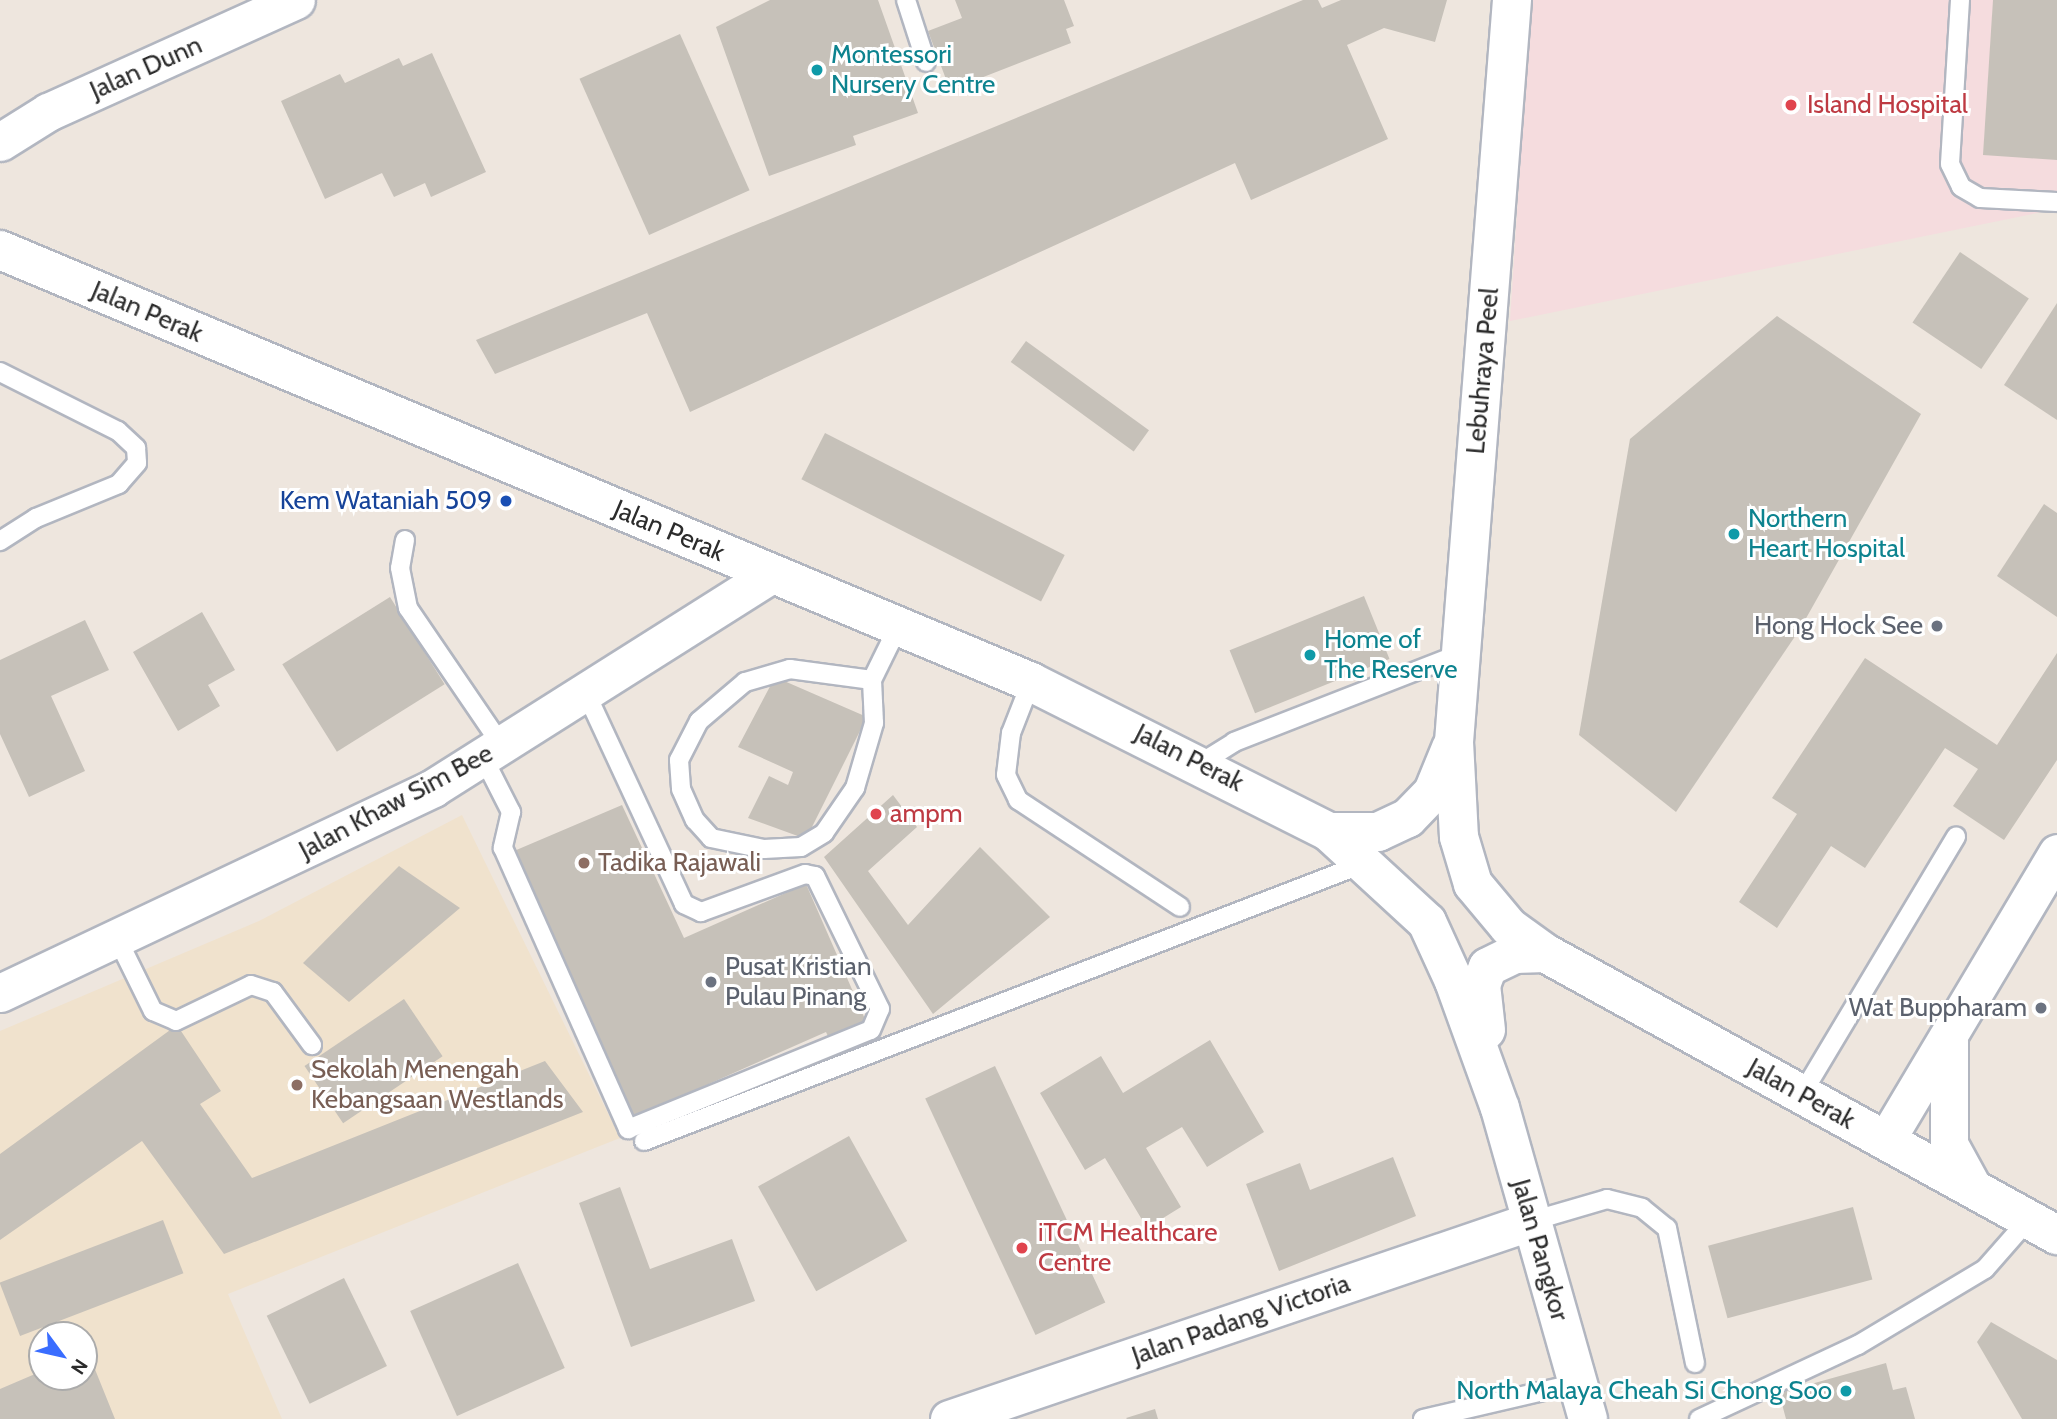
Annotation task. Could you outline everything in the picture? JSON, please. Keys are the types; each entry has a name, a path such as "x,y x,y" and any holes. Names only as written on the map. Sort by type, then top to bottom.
{"main road":[{"name":"Lebuhraya Peel","path":"1512,0 1454,742 1459,837 1473,884 1509,927 1545,953"},
{"name":"Jalan Perak","path":"0,250 1031,682 1201,763 1329,832"},
{"name":"Lebuhraya Peel","path":"1329,832 1378,832 1408,818 1433,792 1454,742"},
{"name":"Jalan Pangkor","path":"1329,832 1427,922 1491,1081 1588,1419"},
{"name":"Jalan Perak","path":"1545,953 2043,1227"},
{"name":"Jalan Pangkor","path":"1491,1081 1482,976 1502,958 1545,953"}],"street":[{"name":"Jalan Dunn","path":"0,142 48,112 296,0"},
{"name":"Jalan Khaw Sim Bee","path":"0,993 118,940 433,788 587,695 772,574"},
{"path":"1885,1140 1949,1040 2057,853"},
{"path":"1949,1040 1949,1144 1973,1188"},
{"name":"Jalan Padang Victoria","path":"949,1419 1532,1222"}],"lane":[{"path":"906,0 926,62"},
{"path":"1961,0 1950,164 1961,187 1980,198 2057,202"},
{"path":"0,372 118,431 136,448 137,463 119,484 36,517 0,541"},
{"path":"405,540 400,568 408,608 492,751 511,812 503,848 628,1129 871,1030 880,1009 815,876 805,874 701,912 684,904 587,695"},
{"path":"872,680 790,669 745,682 699,721 680,760 681,789 695,820 711,838 764,849 801,847 824,833 855,788 874,723 872,680 898,626"},
{"path":"1201,763 1234,742 1460,654"},
{"path":"1031,682 1012,733 1006,775 1018,800 1180,907"},
{"path":"1802,1094 1956,837"},
{"path":"644,1141 1365,863"},
{"path":"118,940 153,1011 176,1021 251,985 273,992 312,1045"},
{"path":"1532,1222 1607,1199 1642,1208 1667,1228 1695,1363"},
{"path":"1699,1419 1858,1345 1985,1269 2043,1227"},
{"path":"1423,1419 1578,1383"}],"shaded area":[{"name":"Island Hospital","path":"1531,0 2057,0 2057,209 1510,321"},
{"name":"Sekolah Menengah Kebangsaan Westlands","path":"462,815 620,1138 228,1294 282,1419 0,1419 0,1031 259,921"}],"building":[{"name":"Montessori Nursery Centre","path":"770,0 878,0 918,113 853,136 856,145 769,176 716,27"},
{"path":"955,0 1064,0 1074,26 1066,29 1071,43 950,90 928,31 962,18"},
{"path":"1303,0 1318,0 1322,8 1341,0 1447,0 1435,42 1384,28 1347,45 1388,139 1251,200 1235,163 690,412 647,313 495,374 476,340"},
{"path":"1993,0 2057,0 2057,160 1983,155"},
{"path":"680,34 750,190 649,235 580,79"},
{"path":"432,53 486,172 431,197 425,183 394,197 382,173 325,199 281,101 340,74 345,83 399,58 403,66"},
{"path":"1960,252 2029,298 1981,369 1912,322"},
{"path":"2057,303 2057,420 2004,385"},
{"name":"Northern Heart Hospital","path":"1777,316 1921,414 1800,629 1676,812 1579,735 1630,439"},
{"path":"1026,341 1149,430 1134,451 1011,362"},
{"path":"825,433 1065,555 1041,601 801,479"},
{"path":"2044,504 2057,513 2057,617 1997,576"},
{"name":"Home of The Reserve","path":"1364,596 1389,659 1255,713 1230,650"},
{"path":"390,597 445,684 337,752 282,664"},
{"path":"202,612 235,670 208,685 220,706 178,731 133,652"},
{"path":"85,620 109,670 51,696 85,771 29,797 0,734 0,660"},
{"path":"2057,653 2057,760 2004,840 1953,806 1978,769 1945,748 1865,868 1831,846 1777,928 1739,902 1797,814 1772,798 1865,658 1997,745"},
{"path":"775,677 867,717 806,839 748,818 769,776 788,785 793,772 738,747"},
{"path":"893,795 917,827 868,871 908,925 980,847 1050,917 933,1014 824,857"},
{"name":"Pusat Kristian Pulau Pinang","path":"622,805 684,938 806,884 868,1026 831,1043 826,1032 632,1118 514,851"},
{"path":"399,866 460,908 349,1002 303,963"},
{"path":"404,999 443,1056 343,1123 305,1066"},
{"path":"177,1025 221,1091 200,1104 252,1178 545,1061 583,1112 224,1254 142,1141 0,1240 0,1154"},
{"path":"1210,1040 1264,1132 1207,1167 1182,1127 1146,1148 1181,1207 1147,1228 1105,1158 1085,1170 1040,1093 1101,1056 1123,1093"},
{"path":"995,1066 1105,1303 1036,1335 925,1099"},
{"path":"849,1136 907,1241 816,1291 758,1186"},
{"path":"1393,1157 1416,1216 1279,1271 1246,1184 1300,1163 1310,1190"},
{"path":"620,1187 650,1269 732,1239 755,1301 631,1347 579,1203"},
{"path":"1853,1207 1872,1279 1728,1318 1708,1246"},
{"path":"163,1220 183,1273 59,1321 28,1321 28,1333 20,1336 0,1283"},
{"path":"518,1263 565,1368 457,1416 410,1311"},
{"path":"344,1278 387,1366 310,1404 267,1316"},
{"path":"1991,1322 2057,1360 2057,1419 2022,1419 1977,1342"},
{"name":"North Malaya Cheah Si Chong Soo","path":"1886,1363 1893,1390 1906,1387 1915,1419 1786,1419 1779,1393"},
{"path":"28,1377 28,1391 98,1391 98,1377 115,1419 0,1419 0,1389"},
{"path":"1155,1409 1158,1419 1126,1418"}],"place":[{"name":"Montessori Nursery Centre","path":"817,70"},
{"name":"Island Hospital","path":"1791,105"},
{"name":"Kem Wataniah 509","path":"506,501"},
{"name":"Northern Heart Hospital","path":"1734,534"},
{"name":"Hong Hock See","path":"1937,626"},
{"name":"Home of The Reserve","path":"1310,655"},
{"name":"ampm","path":"876,814"},
{"name":"Tadika Rajawali","path":"584,863"},
{"name":"Pusat Kristian Pulau Pinang","path":"711,982"},
{"name":"Wat Buppharam","path":"2041,1008"},
{"name":"Sekolah Menengah Kebangsaan Westlands","path":"297,1085"},
{"name":"iTCM Healthcare Centre","path":"1022,1248"},
{"name":"North Malaya Cheah Si Chong Soo","path":"1846,1391"}]}
